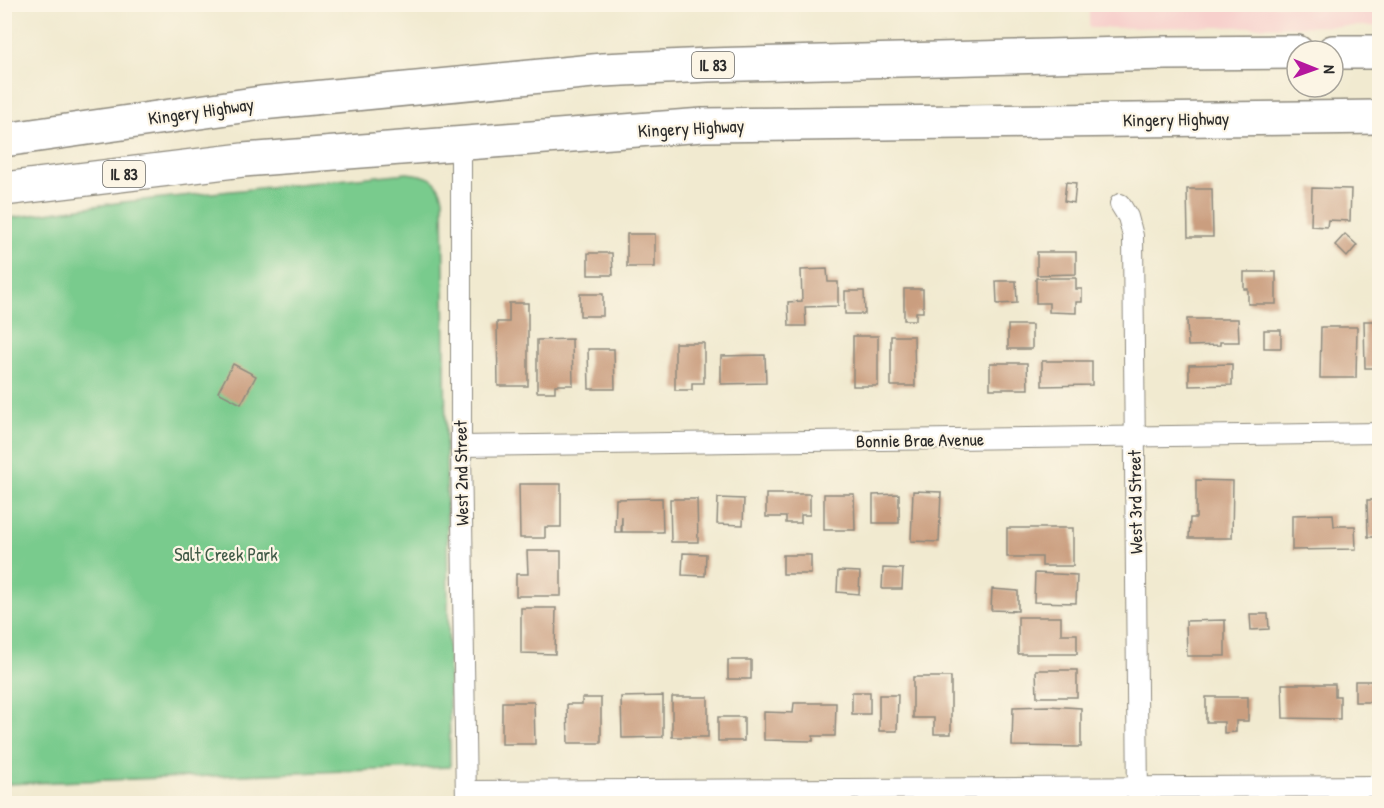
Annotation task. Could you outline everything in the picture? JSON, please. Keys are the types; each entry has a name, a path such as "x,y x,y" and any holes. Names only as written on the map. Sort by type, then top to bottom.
{"highway":[{"name":"Kingery Highway","path":"4,140 261,103 603,70 708,65 1285,52"},
{"path":"1345,52 1380,52"},
{"name":"Kingery Highway","path":"4,189 243,160 703,125 1380,117"}],"street":[{"name":"West 2nd Street","path":"461,142 461,446 466,797"},
{"name":"West 3rd Street","path":"1120,204 1128,217 1132,236 1138,796"},
{"name":"Bonnie Brae Avenue","path":"461,446 1380,433"},
{"path":"466,797 1138,796 1380,786"}],"shaded area":[{"path":"1089,5 1379,5 1379,26 1089,28"}],"green space":[{"name":"Salt Creek Park","path":"407,173 430,178 438,186 443,198 450,767 5,784 4,219 123,202"}],"building":[{"path":"1066,182 1076,183 1074,203 1064,201"},
{"path":"1312,188 1351,189 1350,221 1328,220 1327,227 1311,226"},
{"path":"1187,189 1212,189 1213,237 1188,237"},
{"path":"627,234 655,234 655,267 627,267"},
{"path":"1345,234 1357,245 1347,257 1335,245"},
{"path":"1037,252 1076,252 1076,274 1037,275"},
{"path":"588,253 612,253 613,275 588,275"},
{"path":"827,269 828,282 838,282 838,306 805,307 806,326 789,326 788,302 802,301 801,270"},
{"path":"1244,272 1276,272 1276,304 1248,304 1248,289 1244,289"},
{"path":"1036,278 1076,278 1076,289 1082,289 1082,302 1076,302 1076,313 1049,312 1049,303 1036,303"},
{"path":"996,281 1016,281 1017,303 997,304"},
{"path":"904,289 923,289 923,312 916,312 916,320 904,320"},
{"path":"845,291 864,291 865,314 845,314"},
{"path":"580,294 603,294 603,316 580,316"},
{"path":"509,303 528,303 528,386 498,386 497,322 509,322"},
{"path":"1187,319 1238,319 1239,342 1188,346"},
{"path":"1364,321 1380,321 1380,368 1365,368"},
{"path":"1008,325 1032,325 1032,349 1008,349"},
{"path":"1321,327 1357,327 1356,378 1320,378"},
{"path":"1264,330 1281,330 1281,348 1264,348"},
{"path":"853,336 878,336 878,386 853,386"},
{"path":"891,336 914,336 915,386 891,386"},
{"path":"572,339 573,385 555,385 555,392 537,392 537,340"},
{"path":"675,343 704,343 704,383 692,383 692,390 675,390"},
{"path":"588,349 614,349 615,389 589,389"},
{"path":"765,355 766,383 721,384 721,356"},
{"path":"1042,361 1092,361 1092,385 1042,386"},
{"path":"990,363 1027,363 1028,389 990,389"},
{"path":"233,364 256,376 241,404 218,392"},
{"path":"1232,364 1232,385 1189,386 1189,365"},
{"path":"1196,480 1233,481 1232,538 1189,538 1190,518 1196,518"},
{"path":"519,484 561,484 561,527 545,527 545,538 520,538"},
{"path":"913,491 941,492 939,542 911,541"},
{"path":"766,494 810,494 810,515 801,515 801,523 786,523 786,517 766,517"},
{"path":"824,494 854,494 855,530 824,530"},
{"path":"899,494 899,523 873,523 873,495"},
{"path":"662,498 663,532 622,532 622,516 621,532 615,532 616,499"},
{"path":"718,498 744,499 743,525 717,524"},
{"path":"670,499 697,499 698,542 671,542"},
{"path":"1367,500 1380,500 1380,537 1368,537"},
{"path":"1333,514 1334,526 1355,526 1356,549 1292,550 1292,515"},
{"path":"1007,528 1073,528 1073,566 1042,566 1042,557 1007,557"},
{"path":"527,551 561,551 561,596 516,596 516,574 528,574"},
{"path":"683,553 706,554 705,576 682,575"},
{"path":"783,555 811,555 811,574 783,574"},
{"path":"883,568 903,569 902,589 882,589"},
{"path":"838,571 860,572 859,594 837,592"},
{"path":"1035,573 1077,575 1076,603 1034,602"},
{"path":"992,589 1018,591 1018,611 991,610"},
{"path":"521,608 556,608 555,654 521,653"},
{"path":"1250,614 1268,614 1269,629 1251,630"},
{"path":"1018,617 1061,617 1061,634 1077,634 1077,654 1018,654"},
{"path":"1225,620 1225,656 1187,656 1186,621"},
{"path":"728,660 751,660 751,679 728,679"},
{"path":"1036,670 1077,670 1077,697 1037,697"},
{"path":"913,677 951,677 951,734 934,734 934,718 913,718"},
{"path":"1355,681 1380,681 1380,718 1374,718 1374,702 1355,702"},
{"path":"1282,684 1335,684 1335,696 1340,696 1340,719 1283,718"},
{"path":"852,692 870,692 870,714 852,714"},
{"path":"879,695 898,695 897,731 879,731"},
{"path":"663,696 663,737 622,738 621,697"},
{"path":"672,697 708,697 708,737 672,737"},
{"path":"1206,697 1248,697 1248,721 1236,721 1236,732 1224,733 1224,722 1206,722"},
{"path":"582,698 601,698 601,743 568,743 567,704 582,704"},
{"path":"502,702 534,702 535,744 502,744"},
{"path":"794,703 836,703 835,736 813,736 813,741 764,740 764,712 793,713"},
{"path":"1013,707 1081,708 1081,747 1012,746"},
{"path":"718,717 744,717 744,741 718,741"}]}
